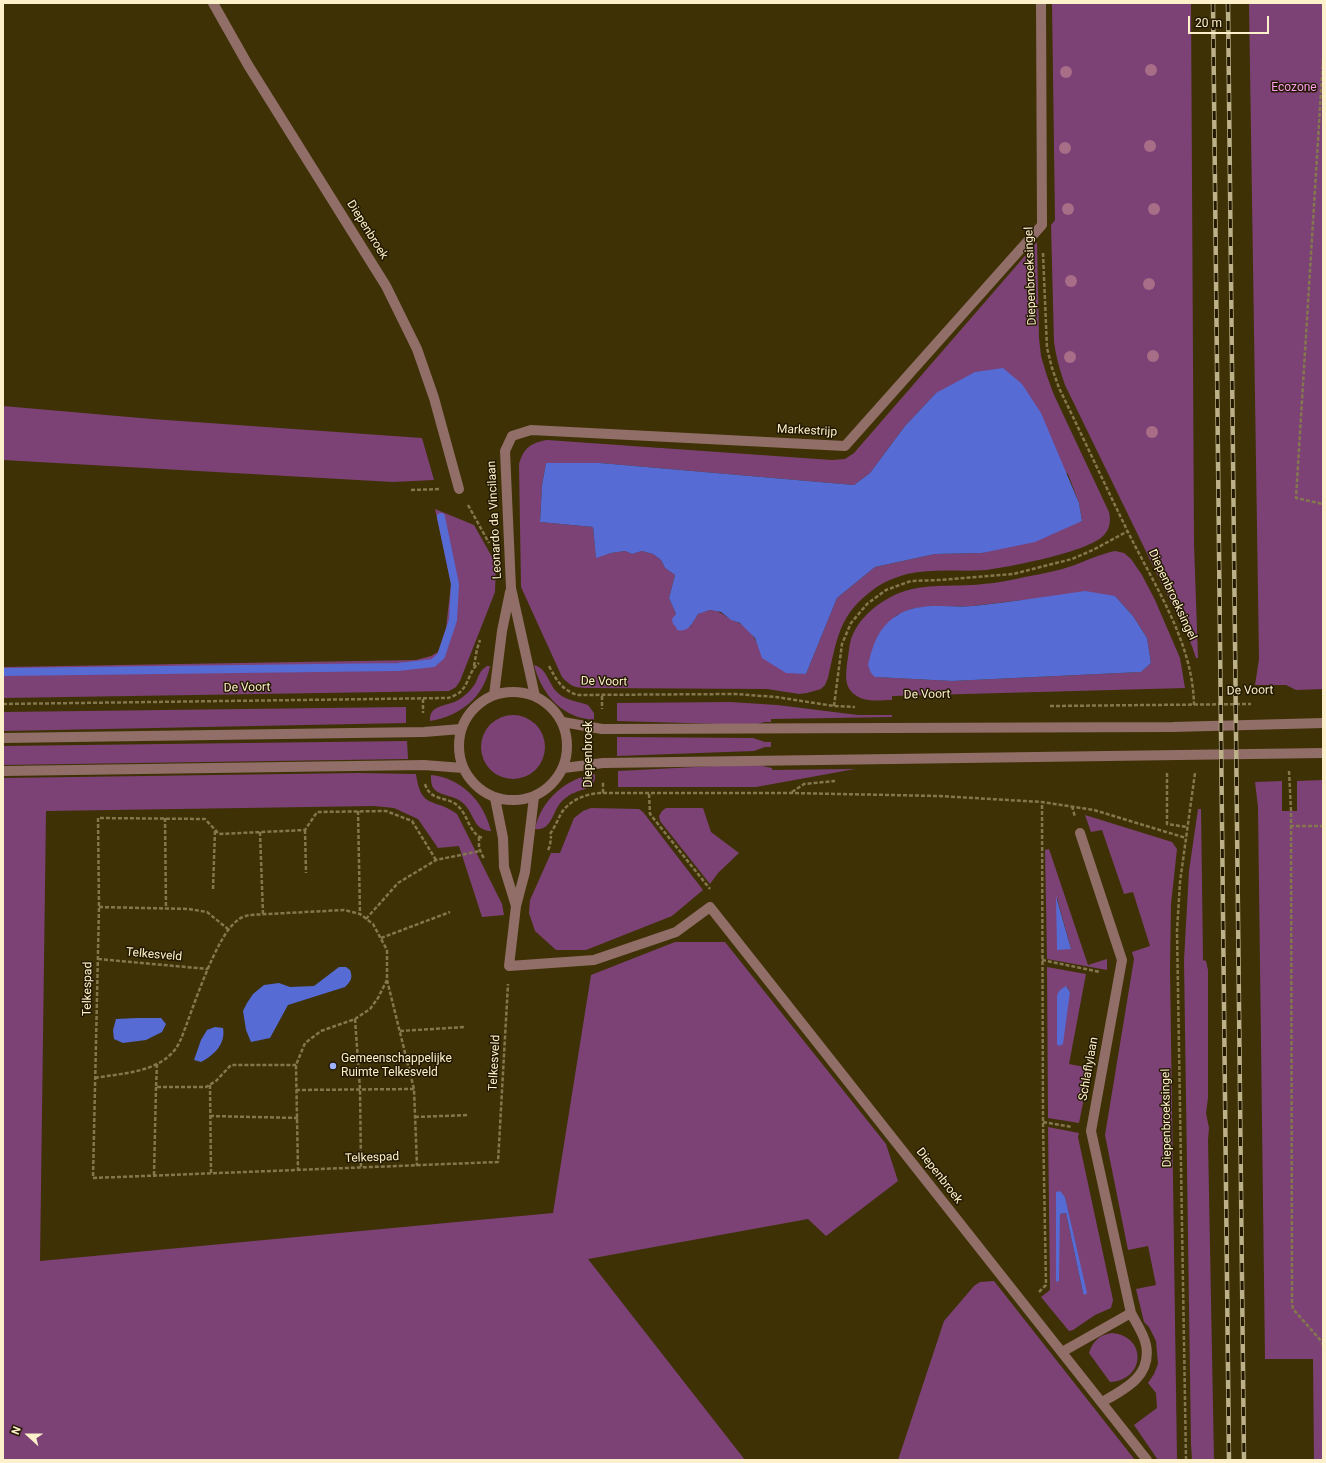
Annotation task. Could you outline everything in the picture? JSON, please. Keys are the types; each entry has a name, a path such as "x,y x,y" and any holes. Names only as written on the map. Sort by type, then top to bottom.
{"street":[{"name":"Diepenbroek","path":"213,3 248,65 386,286 417,349 434,398 459,489"},
{"name":"Diepenbroeksingel","path":"1041,3 1042,225"},
{"name":"Markestrijp","path":"505,451 512,436 531,430 845,446 1042,225"},
{"name":"Leonardo da Vincilaan","path":"505,451 511,588 535,696"},
{"name":"Leonardo da Vincilaan","path":"494,695 502,631 511,588"},
{"path":"507,692 522,692 535,696 551,706 563,722 567,737 568,753 564,768 557,780 546,790 534,797 514,801 495,798 482,791 471,781 463,768 459,748 461,729 469,714 480,703 494,695 507,692"},
{"path":"563,722 602,729 1165,727 1323,723"},
{"path":"3,738 424,732 461,729"},
{"path":"564,768 603,763 1323,753"},
{"path":"3,771 424,765 463,768"},
{"path":"534,797 525,872 516,906 509,966 594,960 676,932 710,908"},
{"path":"495,798 503,838 504,867 516,906"},
{"name":"Schlaflylaan","path":"1080,833 1122,960 1118,975 1091,1131 1131,1313 1146,1344 1145,1368 1138,1378 1121,1391 1102,1402"},
{"name":"Diepenbroek","path":"710,908 1147,1460"},
{"path":"1062,1352 1131,1313"}],"path":[{"path":"1323,59 1296,498 1323,504"},
{"name":"Diepenbroeksingel","path":"1042,225 1047,348 1052,368 1059,388 1169,614 1183,646 1190,669 1194,694"},
{"path":"411,490 459,489 496,555 510,569"},
{"path":"834,706 842,644 851,623 867,604 886,590 911,581 1013,574 1072,559 1128,531"},
{"name":"De Voort","path":"547,662 555,677 566,691 577,695 735,694 861,708"},
{"name":"De Voort","path":"3,704 448,698 459,693 465,686 474,666"},
{"name":"Diepenbroek","path":"602,696 602,729"},
{"path":"423,699 424,732"},
{"name":"De Voort","path":"1047,706 1253,704"},
{"name":"Diepenbroek","path":"528,837 545,836 551,833 563,811 575,800 594,793 603,793 603,763"},
{"path":"424,765 424,780 427,791 438,798 458,805 479,837 503,838"},
{"path":"1289,769 1292,1303 1293,1309 1323,1345"},
{"path":"1167,771 1167,824 1188,827"},
{"name":"Diepenbroeksingel","path":"1186,1460 1177,931 1180,882 1195,777"},
{"path":"603,793 792,793 939,796 1042,802 1094,810 1186,838"},
{"path":"650,794 650,814 717,897 710,908"},
{"path":"1036,1295 1046,1285 1043,1122 1042,802"},
{"path":"358,811 360,914"},
{"path":"306,873 305,830 317,812 386,811 412,821 436,860"},
{"name":"Telkespad","path":"305,830 219,834 205,818 98,818 99,908 93,1178 498,1162"},
{"path":"165,818 166,908"},
{"path":"1290,826 1323,826"},
{"path":"213,889 215,829"},
{"path":"260,832 263,914"},
{"path":"366,919 398,883 436,860 480,851"},
{"path":"99,908 166,908 189,909 207,912 228,930"},
{"path":"95,1078 147,1069 165,1060 174,1051 181,1039 217,947 228,930 238,920 249,915 344,910 360,914 373,924 387,950 387,980 414,1089 417,1166"},
{"path":"381,938 450,912"},
{"name":"Telkesveld","path":"98,959 208,969"},
{"path":"1042,960 1118,975"},
{"name":"Telkesveld","path":"498,1162 509,966"},
{"path":"298,1170 296,1065 305,1043 321,1031 355,1018 370,1009 378,998 387,980"},
{"path":"355,1018 360,1090 361,1168"},
{"path":"400,1031 464,1027"},
{"path":"154,1175 157,1064"},
{"path":"156,1087 206,1087 216,1081 231,1065 296,1065"},
{"path":"210,1085 210,1173"},
{"path":"296,1090 414,1089"},
{"path":"415,1117 469,1115"},
{"path":"210,1116 298,1118"},
{"path":"1043,1122 1091,1131"}],"green space":[{"path":"1052,3 1191,3 1194,544 1198,658 1196,658 1192,646 1065,385 1057,359 1054,342 1051,225 1055,220"},
{"name":"Ecozone","path":"1249,3 1323,3 1323,689 1296,690 1286,685 1255,685 1259,659"},
{"path":"1037,242 1039,338 1041,356 1054,395 1109,512 1110,524 1104,535 1096,541 1066,553 1012,566 986,570 917,572 898,577 881,584 862,598 846,618 837,639 825,685 821,689 807,693 799,694 767,689 582,688 575,687 562,677 521,587 519,464 528,447 547,440 832,460 845,459 854,453","holes":["936,393 1068,474 1079,503 1082,521 982,553 935,554 875,567 837,598 806,674 763,658 757,643 749,631 741,624 731,620 718,611 711,610 698,614 690,627 676,614 669,598 675,575 665,568 661,560 653,554 642,551 632,554 625,551 596,557 593,527 540,522 542,485 546,463 600,463 854,485 870,473 905,426"]},
{"path":"3,406 152,419 422,438 434,480 393,482 3,460"},
{"path":"435,509 474,525 496,564 495,592 460,681 456,687 449,691 3,698 3,667 416,660 431,656 438,652 446,628 451,584"},
{"path":"1115,551 1124,553 1131,559 1142,575 1155,600 1180,658 1185,688 892,696 892,700 867,700 854,694 847,684 846,672 852,636 865,616 876,606 889,598 911,589 923,587 988,584 1043,574 1072,566","holes":["1115,596 1133,616 1147,638 1151,663 1141,672 952,681 876,677 895,616 911,609 925,607 972,606 1023,600"]},
{"path":"534,665 539,667 545,673 561,696 588,705 594,713 594,720 575,716 559,706 543,687"},
{"path":"487,666 490,666 487,677 477,696 461,710 452,715 430,721 431,715 436,708 456,702 468,692 475,684 481,672"},
{"path":"730,702 777,705 858,715 892,715 892,717 771,719 771,722 753,725 617,721 617,703"},
{"path":"406,707 406,723 3,731 3,712"},
{"path":"507,715 519,715 536,724 543,735 545,747 543,759 536,770 519,779 507,779 495,774 486,765 481,753 481,741 486,729 495,720"},
{"path":"617,737 753,738 765,742 771,742 771,747 765,747 754,751 617,756"},
{"path":"407,741 408,759 3,765 3,746"},
{"path":"753,764 772,768 772,770 855,769 756,787 618,787 618,771"},
{"path":"358,773 416,774 418,786 425,798 430,802 449,809 457,814 502,904 504,915 482,917 459,846 438,848 418,819 394,808 374,806 46,811 40,1261 553,1213 591,975 675,942 725,942 886,1144 898,1181 826,1236 808,1219 588,1259 745,1460 3,1460 3,778"},
{"path":"595,774 594,783 585,789 571,794 563,800 559,804 549,823 541,829 535,829 538,818 543,809 556,792 574,780"},
{"path":"431,775 452,781 462,786 470,793 483,810 491,831 485,830 477,825 468,808 460,801 435,790 432,785"},
{"path":"1323,780 1323,1460 1314,1460 1313,1359 1265,1359 1258,807 1255,782 1282,781 1282,811 1297,811 1297,781"},
{"path":"591,808 639,809 643,812 703,890 672,916 586,950 556,950 535,931 529,913 530,900 551,853 560,853 574,818 583,811"},
{"path":"666,808 703,808 711,832 739,853 718,873 710,884 660,821 659,816"},
{"path":"1198,809 1201,809 1203,960 1206,961 1208,970 1208,1098 1206,1113 1209,1128 1214,1460 1192,1460 1191,1444 1184,960 1189,871"},
{"path":"1085,815 1172,842 1177,849 1171,904 1170,969 1177,1460 1158,1460 1134,1425 1157,1408 1156,1393 1148,1383 1158,1364 1156,1341 1149,1327 1144,1322 1136,1289 1156,1285 1148,1246 1128,1250 1105,1135 1134,959 1132,952 1150,946 1133,892 1124,894 1102,830 1091,832"},
{"path":"1049,849 1088,965 1107,959 1107,970 1047,959 1045,850","holes":["1057,898 1071,949 1057,949"]},
{"path":"1047,967 1086,974 1069,1064 1090,1068 1079,1123 1048,1118","holes":["1067,987 1070,992 1057,1044 1057,995"]},
{"path":"1048,1127 1079,1133 1078,1137 1113,1300 1111,1308 1095,1315 1073,1330 1069,1331 1041,1297 1050,1290","holes":["1059,1191 1065,1197 1086,1294 1083,1293 1066,1213 1060,1214 1056,1281 1056,1193"]},
{"path":"994,1281 1135,1460 898,1460 944,1321 974,1286 980,1282"},
{"path":"1112,1333 1123,1336 1132,1342 1136,1349 1138,1358 1136,1366 1130,1374 1122,1379 1110,1382 1089,1353 1092,1345 1097,1339 1103,1335"}],"water":[{"path":"1003,368 1022,384 1041,413 1079,503 1082,521 1035,542 982,553 935,554 875,567 837,598 806,674 786,673 762,658 755,638 740,623 731,620 721,612 710,610 698,614 688,628 681,631 677,630 672,619 676,614 669,598 675,575 665,568 661,560 653,554 642,551 632,554 625,551 611,553 596,558 593,527 540,522 542,485 546,463 600,463 854,485 870,473 905,426 936,393 975,372"},
{"path":"1085,591 1115,596 1133,616 1147,638 1151,663 1141,672 952,681 875,677 871,673 868,665 874,644 885,626 896,616 905,611 914,608 933,606 973,606"},
{"path":"1056,896 1071,949 1057,950"},
{"path":"339,967 346,967 351,973 351,979 345,987 288,1005 270,1038 251,1042 246,1030 243,1011 253,994 264,985 279,983 290,987 314,986"},
{"path":"1066,986 1070,992 1063,1044 1059,1046 1057,1044 1057,995 1060,990"},
{"path":"161,1018 166,1024 162,1032 146,1040 123,1043 114,1039 113,1030 116,1019"},
{"path":"215,1027 223,1028 223,1039 221,1044 210,1056 201,1062 194,1060 201,1040 207,1030"},
{"path":"1059,1191 1065,1197 1087,1293 1085,1295 1083,1293 1066,1213 1060,1214 1059,1280 1058,1282 1056,1281 1056,1192"}],"waterway":[{"path":"3,672 398,667 433,663 441,656 453,620 455,584 441,517"}],"railway":[{"path":"1213,3 1229,1460"},
{"path":"1228,3 1244,1460"}],"place":[{"name":"Gemeenschappelijke Ruimte Telkesveld","path":"333,1066"}]}
